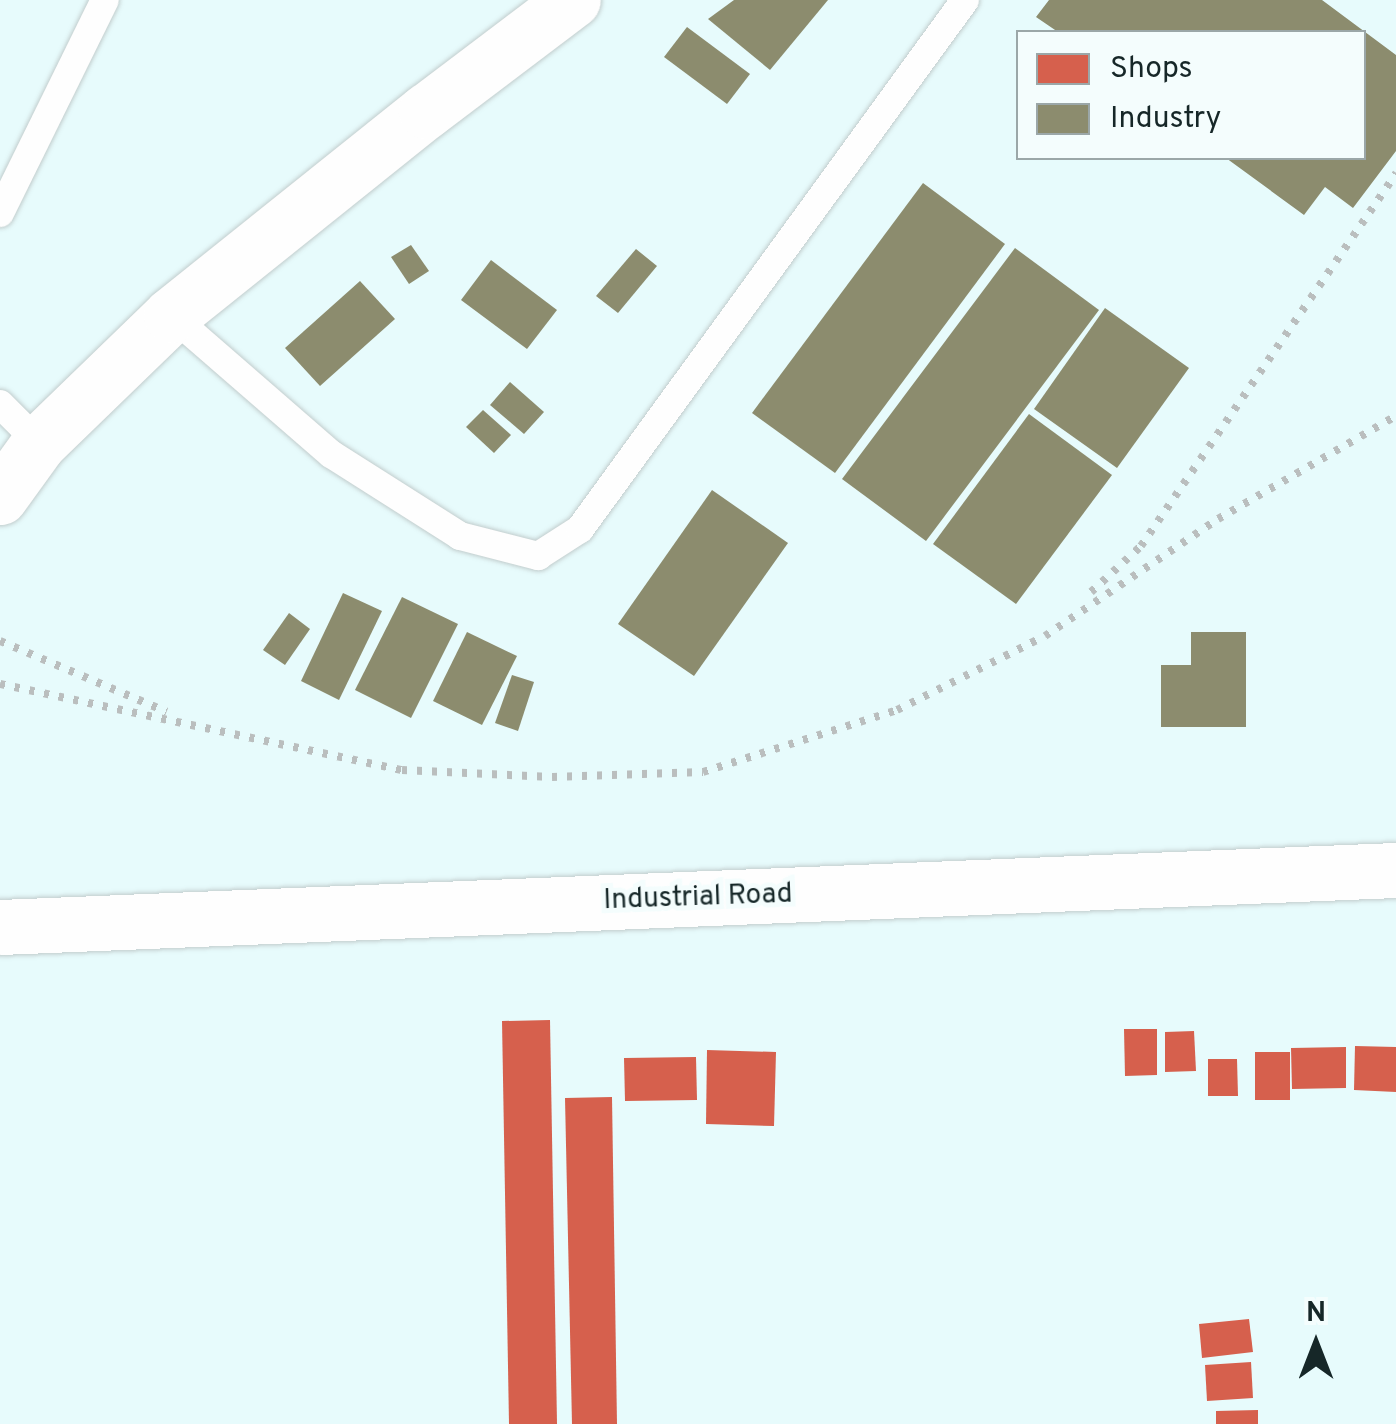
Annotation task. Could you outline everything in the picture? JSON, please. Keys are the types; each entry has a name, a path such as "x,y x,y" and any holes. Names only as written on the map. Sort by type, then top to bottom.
{"street":[{"path":"0,497 39,443 171,315 426,110 572,0"},
{"name":"Industrial Road","path":"0,927 1396,870"}],"lane":[{"path":"0,213 104,0"},
{"path":"171,315 331,454 460,536 538,556 580,529 965,0"},
{"path":"0,404 39,443"}],"shaded area":[{"path":"0,0 1396,0 1396,1424 0,1424"}],"building: Shops":[{"path":"550,1020 557,1424 509,1424 502,1021"},
{"path":"1124,1029 1157,1029 1157,1075 1125,1076"},
{"path":"1194,1031 1196,1071 1165,1072 1165,1032"},
{"path":"1355,1046 1396,1047 1396,1092 1354,1090"},
{"path":"1346,1047 1346,1088 1292,1089 1291,1048"},
{"path":"707,1050 776,1052 774,1126 706,1124"},
{"path":"1255,1052 1290,1052 1290,1100 1255,1100"},
{"path":"696,1057 697,1100 625,1101 624,1058"},
{"path":"1208,1059 1237,1059 1238,1096 1208,1096"},
{"path":"612,1097 617,1424 572,1424 565,1098"},
{"path":"1249,1319 1253,1352 1202,1358 1199,1324"},
{"path":"1251,1362 1253,1398 1207,1401 1205,1365"},
{"path":"1258,1410 1258,1424 1216,1424 1216,1411"}],"building: Industry":[{"path":"734,0 828,0 770,70 708,19"},
{"path":"1049,0 1322,0 1362,30 1055,30 1036,17"},
{"path":"687,27 750,74 727,104 664,57"},
{"path":"1366,33 1396,55 1396,151 1353,208 1325,187 1304,215 1229,160 1366,160"},
{"path":"923,183 1005,244 835,473 752,413"},
{"path":"411,245 429,271 409,284 391,257"},
{"path":"1015,248 1099,310 926,541 842,479"},
{"path":"636,249 657,266 618,313 596,296"},
{"path":"491,260 557,310 527,349 461,300"},
{"path":"360,281 395,319 320,386 285,348"},
{"path":"1105,308 1189,368 1117,468 1034,409"},
{"path":"510,382 544,412 524,434 490,405"},
{"path":"483,410 511,435 494,453 466,427"},
{"path":"1029,414 1112,475 1016,604 933,544"},
{"path":"712,490 788,543 694,676 618,624"},
{"path":"343,593 382,611 339,700 301,681"},
{"path":"402,597 458,624 411,718 355,690"},
{"path":"289,613 310,629 285,665 263,650"},
{"path":"467,632 517,656 482,725 433,701"},
{"path":"1191,632 1246,632 1246,727 1161,727 1161,665 1191,665"},
{"path":"512,675 534,682 518,731 495,723"}],"railway":[{"path":"1091,592 1141,546 1396,173"},
{"path":"0,684 402,770 552,777 703,772 897,710 1045,636 1218,519 1396,416"},
{"path":"0,641 167,712"}]}
